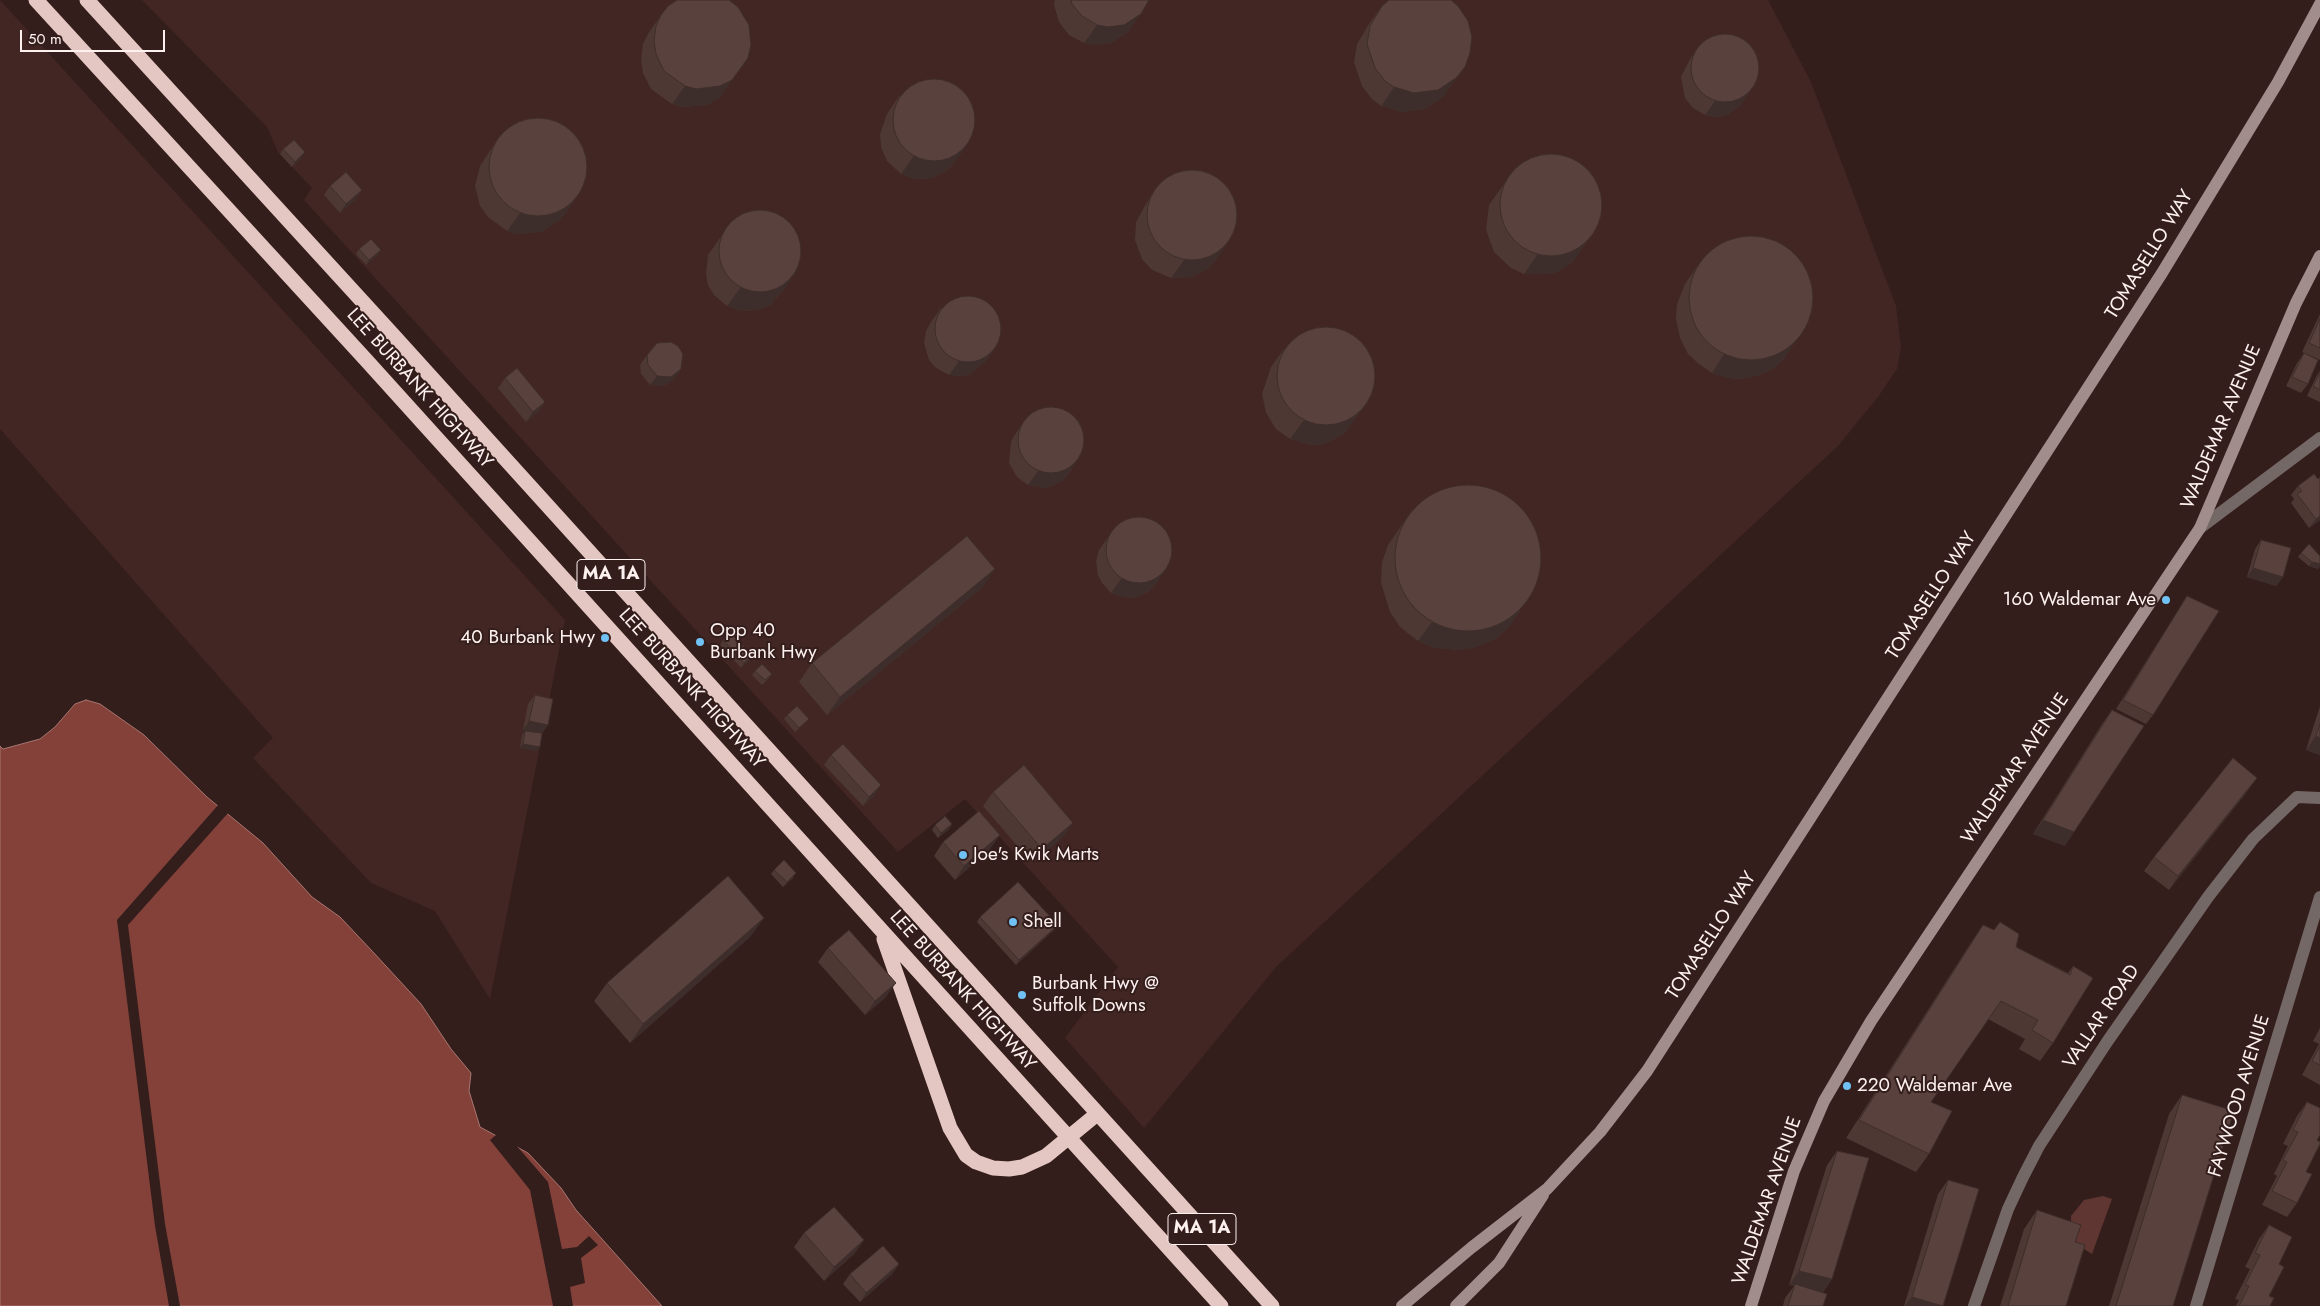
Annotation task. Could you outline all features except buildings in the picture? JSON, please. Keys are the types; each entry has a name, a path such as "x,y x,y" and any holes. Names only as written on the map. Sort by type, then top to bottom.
{"highway":[{"name":"LEE BURBANK HIGHWAY","path":"36,0 367,360 1221,1306"},
{"name":"LEE BURBANK HIGHWAY","path":"87,0 408,350 1131,1153 1272,1306"},
{"path":"880,930 950,1128 966,1155 987,1167 1015,1168 1046,1156 1097,1114"}],"street":[{"name":"TOMASELLO WAY","path":"1456,1306 1499,1263 1547,1189 1616,1112 1676,1026 2162,273 2278,82 2320,4"},
{"name":"WALDEMAR AVENUE","path":"1751,1306 1802,1149 1824,1101 1846,1062 2200,528 2296,303 2320,256"},
{"path":"2200,528 2320,438"},
{"name":"VALLAR ROAD","path":"1974,1306 2008,1209 2023,1177 2039,1146 2107,1042 2208,897 2253,839 2297,797 2320,798"},
{"name":"FAYWOOD AVENUE","path":"2196,1306 2320,897"},
{"name":"TOMASELLO WAY","path":"1402,1306 1471,1248 1547,1189"}],"shaded area":[{"path":"0,0 565,620 490,999 435,911 371,883 253,758 273,738 0,429"},
{"path":"142,0 1768,0 1811,82 1896,306 1901,347 1897,369 1878,397 1838,446 1277,966 1144,1128 1065,1038 1118,967 965,799 898,852 304,200 312,188 278,152 267,127"},
{"path":"86,700 100,704 144,735 207,797 263,843 312,897 340,917 421,1004 451,1049 471,1073 469,1091 480,1127 528,1153 561,1188 576,1210 662,1306 0,1306 0,746 3,749 40,739 55,727 75,704"},
{"path":"2103,1196 2112,1199 2092,1254 2076,1244 2071,1235 2071,1216 2084,1200"}],"pier":[{"path":"219,804 229,812 128,925 165,1224 180,1306 169,1306 155,1226 117,920"},
{"path":"491,1130 516,1145 548,1182 562,1249 577,1247 589,1236 598,1245 581,1258 585,1283 570,1287 573,1306 553,1306 530,1190 490,1140 496,1135"}],"place":[{"name":"160 Waldemar Ave","path":"2166,600"},
{"name":"40 Burbank Hwy","path":"605,638"},
{"name":"Opp 40 Burbank Hwy","path":"700,642"},
{"name":"Joe's Kwik Marts","path":"963,855"},
{"name":"Shell","path":"1013,922"},
{"name":"Burbank Hwy @ Suffolk Downs","path":"1022,995"},
{"name":"220 Waldemar Ave","path":"1847,1086"}]}
